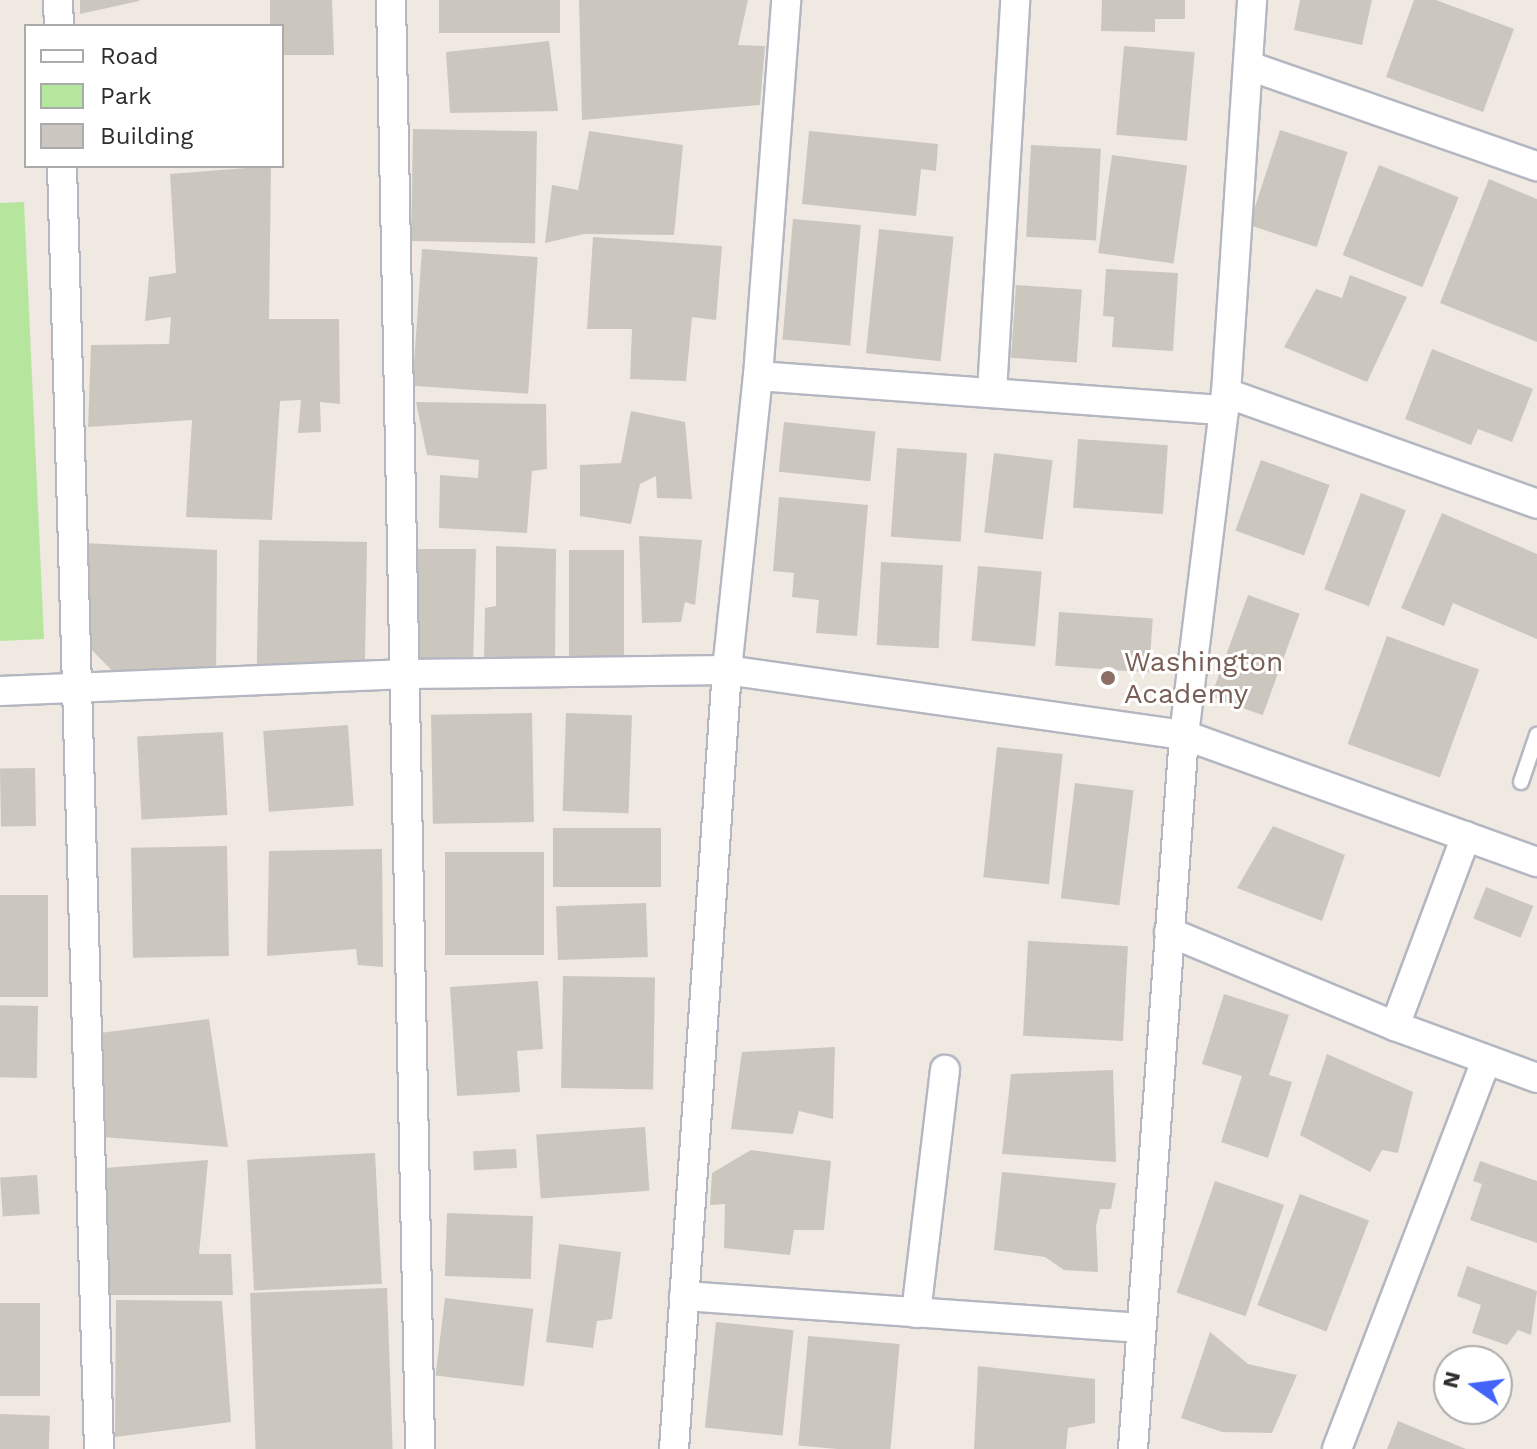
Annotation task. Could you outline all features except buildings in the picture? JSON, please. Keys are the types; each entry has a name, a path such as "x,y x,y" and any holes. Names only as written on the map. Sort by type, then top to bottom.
{"street":[{"path":"58,0 59,24"},
{"path":"391,0 407,674 420,1449"},
{"path":"674,1449 727,670 758,376 786,0"},
{"path":"992,392 1015,0"},
{"path":"1133,1449 1138,1328 1184,735 1225,402 1252,67 1252,0"},
{"path":"1252,67 1537,166"},
{"path":"62,168 73,690 99,1449"},
{"path":"758,376 992,392 1225,402 1537,504"},
{"path":"0,691 407,674 727,670 1184,735 1537,862"},
{"path":"1395,1026 1466,836"},
{"path":"1169,932 1395,1026 1537,1078"},
{"path":"1337,1449 1486,1060"},
{"path":"916,1313 945,1070"},
{"path":"684,1296 1138,1328"}],"lane":[{"path":"1521,782 1537,735"}],"green space":[{"path":"24,202 44,639 0,641 0,203"}],"place":[{"name":"Washington Academy","path":"1108,678"}]}
